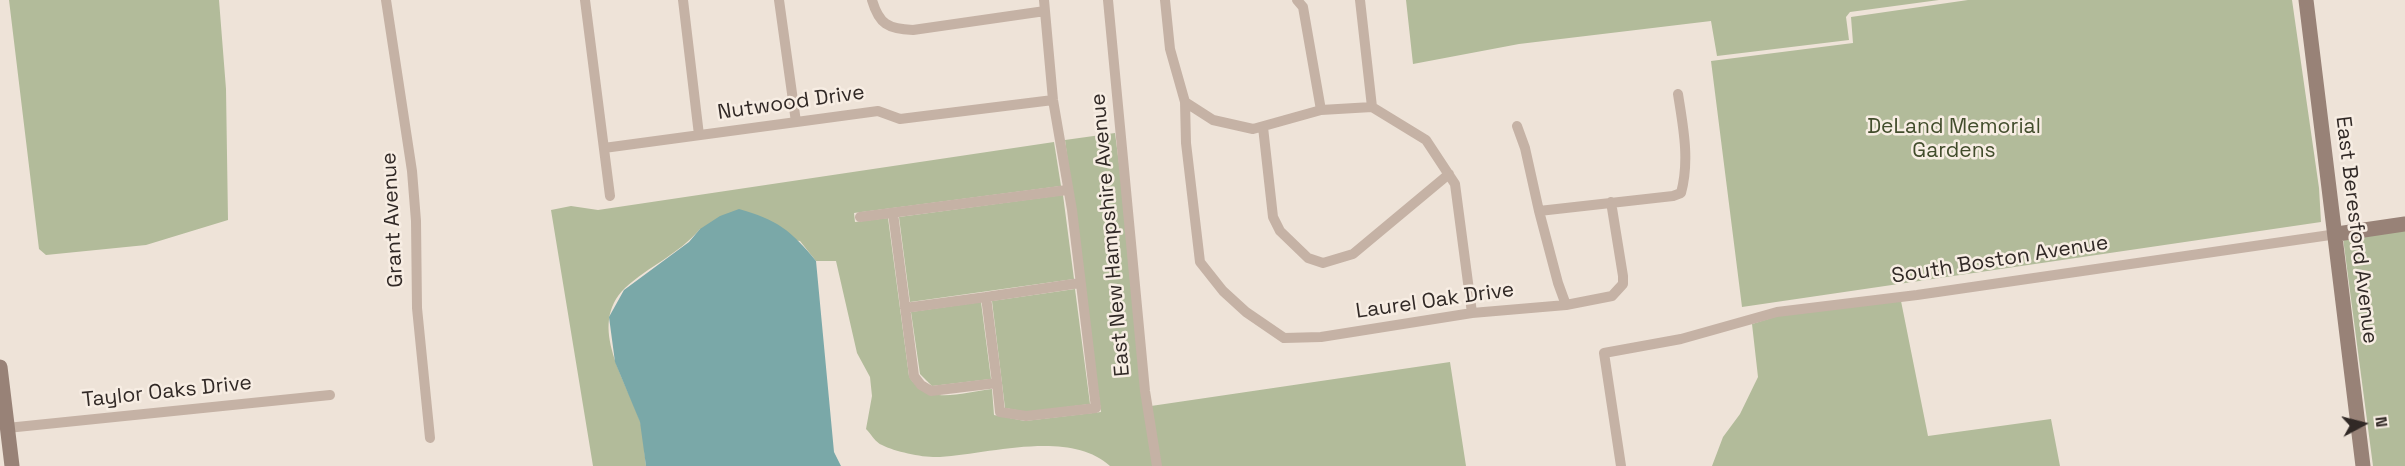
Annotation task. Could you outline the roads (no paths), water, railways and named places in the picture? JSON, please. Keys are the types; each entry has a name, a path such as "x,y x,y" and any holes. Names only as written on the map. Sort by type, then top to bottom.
{"street":[{"name":"Grant Avenue","path":"386,0 412,171 416,221 417,309 430,438"},
{"path":"585,0 610,196"},
{"path":"683,0 699,135"},
{"path":"778,0 796,122"},
{"path":"872,0 879,20 894,30 913,30 1044,6 1053,100 1096,408 1026,417 1000,412 986,297"},
{"name":"East New Hampshire Avenue","path":"1108,0 1145,391 1156,466"},
{"name":"Laurel Oak Drive","path":"1165,0 1170,49 1185,102 1186,143 1200,262 1223,291 1246,312 1284,338 1298,340 1472,313 1566,305 1612,296 1623,284 1623,276 1611,202"},
{"path":"1296,0 1302,7 1321,110"},
{"path":"1360,0 1372,106"},
{"name":"East Beresford Avenue","path":"2306,0 2337,234 2363,466"},
{"path":"1539,211 1673,196 1682,193 1686,177 1684,133 1678,94"},
{"name":"Nutwood Drive","path":"604,148 878,111 900,119 1053,100"},
{"path":"1185,102 1213,120 1244,128 1263,127 1321,110 1372,106 1426,140 1455,184 1472,313"},
{"path":"1517,126 1566,305"},
{"path":"1263,127 1273,217 1280,231 1308,258 1323,263 1353,254 1449,174"},
{"path":"860,217 1067,190"},
{"path":"893,213 914,376 931,392 997,383"},
{"name":"South Boston Avenue","path":"1621,466 1605,353 1681,339 1778,312 1906,296 2405,224"},
{"path":"905,308 1080,283"},
{"path":"0,367 12,466"},
{"name":"Taylor Oaks Drive","path":"8,428 330,395"}],"water":[{"path":"739,209 763,217 791,234 816,261 834,452 841,466 646,466 640,422 615,362 609,317 624,290 689,242 700,229 720,216"}],"park label":[{"name":"DeLand Memorial Gardens","path":"1954,139"}]}
